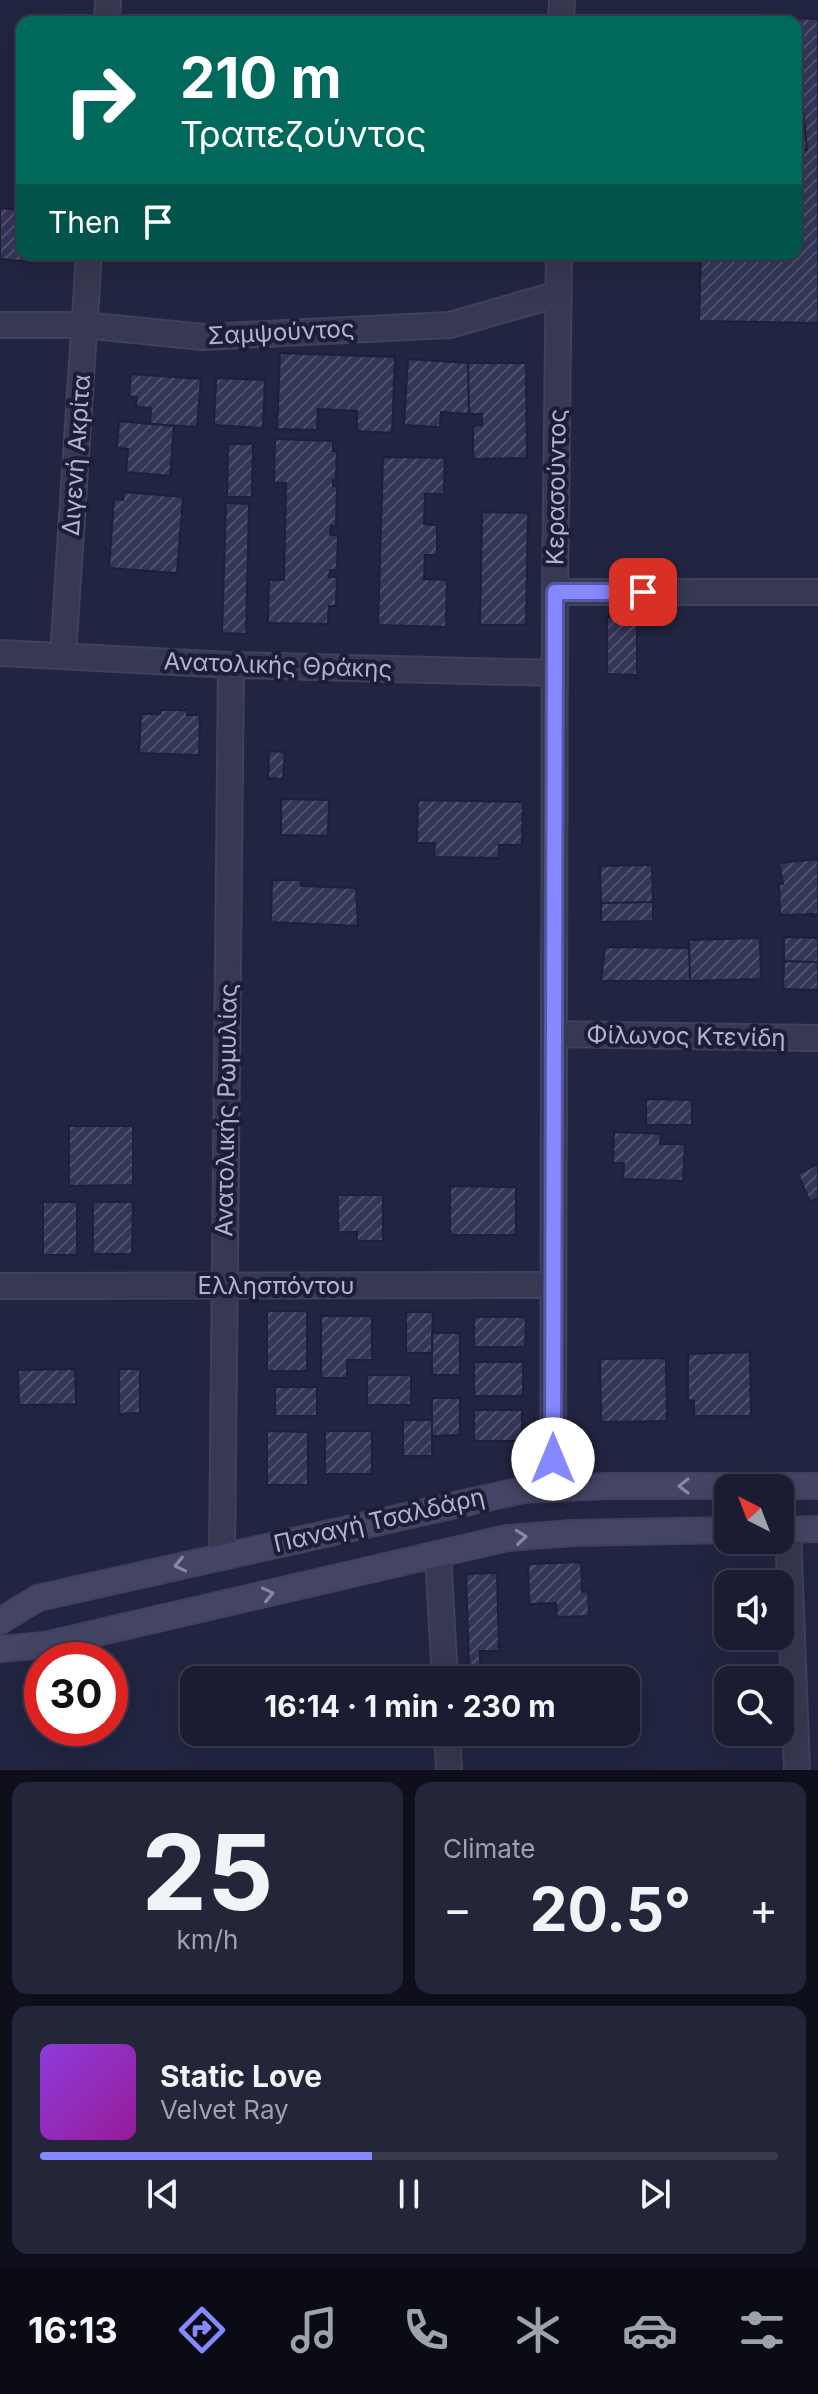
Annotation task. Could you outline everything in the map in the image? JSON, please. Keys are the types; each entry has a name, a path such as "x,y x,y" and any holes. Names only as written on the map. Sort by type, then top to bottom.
{"street":[{"name":"Διγενή Ακρίτα","path":"63,656 89,260"},
{"name":"Κερασούντος","path":"553,1488 559,260"},
{"name":"Σαμψούντος","path":"0,325 84,325 203,337 450,325 558,294"},
{"path":"555,592 818,592"},
{"name":"Ανατολικής Θράκης","path":"0,653 231,665 555,673"},
{"name":"Ανατολικής Ρωμυλίας","path":"222,1556 231,665"},
{"name":"Φίλωνος Κτενίδη","path":"554,1034 818,1038"},
{"name":"Ελλησπόντου","path":"0,1286 553,1285"},
{"name":"Παναγή Τσαλδάρη","path":"0,1621 38,1598 496,1494 553,1488 818,1486"},
{"path":"794,1530 818,1529"},
{"name":"Παναγή Τσαλδάρη","path":"0,1649 45,1645 507,1538 714,1530"},
{"path":"438,1554 444,1666"},
{"path":"785,1554 797,1770"},
{"path":"448,1746 449,1770"}],"building":[{"path":"802,18 818,19 818,323 699,321 701,260 802,260"},
{"path":"802,101 807,150 802,150"},
{"path":"0,208 16,209 16,260 32,262 0,259"},
{"path":"280,353 395,357 392,433 357,431 357,411 318,409 317,430 277,429"},
{"path":"408,359 468,363 469,414 441,412 440,427 404,425"},
{"path":"468,363 526,363 527,458 473,459 473,426 482,425 482,414 469,414"},
{"path":"131,374 201,379 197,427 150,424 151,408 136,407 137,397 129,396"},
{"path":"216,378 265,380 263,428 214,425"},
{"path":"119,421 174,426 170,476 126,472 128,449 117,448"},
{"path":"275,439 333,441 333,451 337,451 336,480 333,480 333,486 337,486 336,526 331,526 330,535 338,535 337,570 330,570 329,577 337,577 336,606 329,606 328,624 268,623 269,580 284,580 286,483 274,483"},
{"path":"228,444 253,444 252,497 227,497"},
{"path":"383,457 445,458 444,494 425,494 424,524 437,525 437,555 425,555 424,579 447,580 446,627 378,625"},
{"path":"124,492 183,497 177,573 109,568 114,499 123,500"},
{"path":"226,503 249,504 246,634 222,633"},
{"path":"482,512 528,513 526,625 480,625"},
{"path":"607,617 637,618 637,675 607,674"},
{"path":"160,710 187,710 187,715 200,715 199,755 139,753 141,714 160,714"},
{"path":"269,751 285,752 283,779 268,778"},
{"path":"281,799 329,800 328,836 281,835"},
{"path":"418,800 523,802 522,845 499,845 499,858 434,857 435,843 417,843"},
{"path":"818,859 818,914 780,915 779,884 783,884 779,863"},
{"path":"652,865 653,902 601,903 600,866"},
{"path":"272,880 301,880 301,886 356,888 358,926 271,922"},
{"path":"653,902 653,921 601,922 601,903"},
{"path":"784,937 818,938 818,962 784,961"},
{"path":"760,938 761,979 690,981 689,940"},
{"path":"605,947 689,948 690,981 601,981"},
{"path":"784,961 818,962 818,990 783,989"},
{"path":"646,1099 692,1100 692,1125 646,1125"},
{"path":"69,1126 133,1126 133,1185 69,1186"},
{"path":"614,1132 661,1134 660,1144 685,1144 683,1181 623,1179 624,1163 613,1163"},
{"path":"818,1164 818,1198 810,1202 798,1174"},
{"path":"450,1186 516,1187 516,1235 450,1235"},
{"path":"338,1195 383,1195 383,1241 357,1241 357,1232 338,1232"},
{"path":"43,1202 77,1202 77,1255 43,1255"},
{"path":"93,1202 133,1202 132,1254 93,1254"},
{"path":"267,1311 307,1311 307,1371 267,1371"},
{"path":"406,1312 433,1312 432,1353 406,1353"},
{"path":"321,1316 372,1316 372,1360 347,1360 347,1378 321,1378"},
{"path":"474,1317 526,1317 525,1347 474,1347"},
{"path":"432,1333 460,1333 460,1375 432,1375"},
{"path":"750,1352 751,1416 694,1416 694,1401 688,1400 688,1354"},
{"path":"666,1358 667,1421 601,1422 600,1359"},
{"path":"474,1362 523,1362 523,1396 474,1396"},
{"path":"75,1369 76,1404 19,1405 18,1370"},
{"path":"119,1369 140,1369 140,1413 119,1414"},
{"path":"367,1375 411,1375 411,1405 367,1405"},
{"path":"275,1387 317,1387 317,1416 275,1416"},
{"path":"432,1398 460,1398 460,1435 432,1436"},
{"path":"474,1410 522,1410 522,1441 474,1441"},
{"path":"403,1420 432,1420 432,1456 403,1456"},
{"path":"267,1431 308,1432 308,1485 267,1485"},
{"path":"325,1431 372,1431 372,1474 325,1474"},
{"path":"581,1562 582,1592 588,1591 589,1616 557,1617 556,1603 529,1604 528,1564"},
{"path":"497,1573 499,1651 480,1651 480,1665 469,1666 466,1574"}],"route":[{"path":"553,1459 555,592 643,592"}]}
